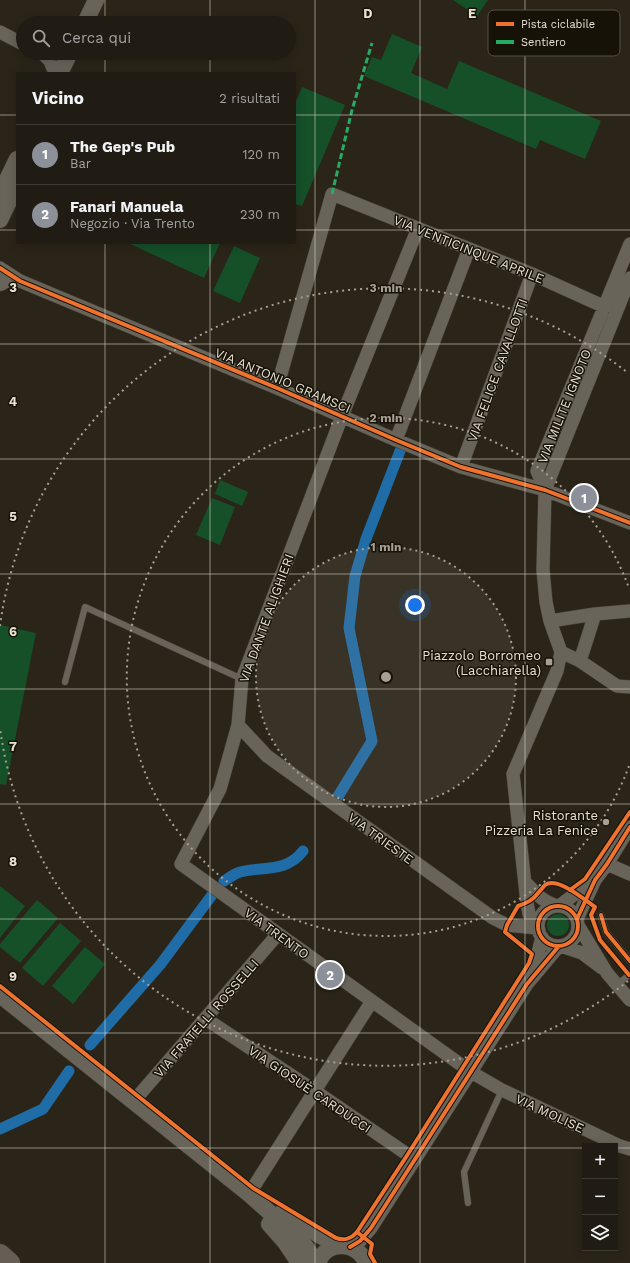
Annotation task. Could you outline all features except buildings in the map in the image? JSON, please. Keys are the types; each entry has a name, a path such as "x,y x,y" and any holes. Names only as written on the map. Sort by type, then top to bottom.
{"main road":[{"path":"0,1254 10,1263"}],"street":[{"path":"88,16 96,0"},
{"path":"98,16 106,0"},
{"path":"0,32 16,40"},
{"path":"49,60 55,72"},
{"path":"60,72 66,60"},
{"path":"72,72 78,60"},
{"path":"0,194 16,161"},
{"path":"0,220 16,187"},
{"name":"VIA VENTICINQUE APRILE","path":"277,388 332,194 532,274 610,310"},
{"name":"VIA DANTE ALIGHIERI","path":"181,864 220,789 238,725 242,679 342,416 418,228"},
{"name":"VIA MILITE IGNOTO","path":"545,490 626,270 630,244"},
{"path":"396,440 469,249"},
{"name":"VIA FELICE CAVALLOTTI","path":"461,467 532,274"},
{"name":"VIA ANTONIO GRAMSCI","path":"5,278 277,388 461,467 545,490 630,523"},
{"name":"VIA MILITE IGNOTO","path":"610,310 630,278"},
{"path":"545,490 543,570 546,602 550,621 561,652 557,671 513,774 529,914 549,944 582,953 607,973 618,984 630,1000"},
{"path":"550,621 595,614 630,612"},
{"path":"580,661 595,614"},
{"path":"561,652 580,661 617,686 630,687"},
{"name":"VIA TRIESTE","path":"238,725 267,756 493,918 507,925 539,931"},
{"path":"0,995 249,1194 296,1236 317,1263 324,1253 331,1248 360,1241 371,1228 527,984 560,946 571,941 574,937 577,932 577,922 595,880 628,833"},
{"name":"VIA TRENTO","path":"181,864 471,1072"},
{"path":"607,864 630,874"},
{"path":"527,984 536,961 539,931 538,925 540,917 548,909 558,906 595,880"},
{"path":"525,882 542,900 567,908 573,913 607,973"},
{"name":"VIA FRATELLI ROSSELLI","path":"133,1102 278,934"},
{"path":"249,1194 372,1001"},
{"name":"VIA GIOSUÈ CARDUCCI","path":"206,1019 414,1159"},
{"name":"VIA MOLISE","path":"471,1072 502,1090 620,1146 630,1149"},
{"path":"217,1169 286,1242 299,1263"},
{"path":"249,1194 344,1246 358,1251 365,1260"},
{"path":"365,1260 365,1244 371,1228"}],"lane":[{"path":"65,682 85,607 242,679"},
{"path":"601,915 606,932 630,961"},
{"path":"618,984 630,974"},
{"path":"468,1203 464,1172 502,1090"}],"green space":[{"path":"453,0 488,0 477,16"},
{"path":"392,34 422,47 411,73 447,89 459,61 601,121 585,159 540,140 536,149 364,76 372,57 381,60"},
{"path":"302,87 345,105 302,206 296,204 296,102"},
{"path":"130,244 220,244 204,278"},
{"path":"234,246 260,258 240,303 213,291"},
{"path":"220,480 248,492 242,506 215,494"},
{"path":"212,498 235,507 220,545 196,535"},
{"path":"0,625 36,633 6,785 0,784"},
{"path":"0,886 25,906 0,938"},
{"path":"37,900 58,918 20,963 0,947 0,944"},
{"path":"558,914 566,917 569,925 566,933 558,936 550,933 547,925 550,917"},
{"path":"60,923 81,941 43,986 22,968"},
{"path":"85,947 105,964 73,1004 52,986"}],"waterway":[{"path":"337,798 372,741 349,628 355,576 366,539 400,451"},
{"path":"224,881 240,872 282,866 289,863 303,851"},
{"path":"90,1045 160,965 212,895"},
{"path":"0,1129 43,1109 69,1071"}],"marked path":[{"path":"332,194 352,110 372,43"}],"cycle path":[{"path":"0,268 20,281 277,388 461,467 545,490 630,523"},
{"path":"570,890 585,879 630,812"},
{"path":"577,919 595,880 630,827"},
{"path":"375,1263 370,1254 372,1244 357,1232 529,963 532,954 505,932 507,925 518,906 532,899 545,885 550,883 563,886 571,890 595,907 591,915 600,940 629,975"},
{"path":"558,906 569,909 575,915 578,926 575,937 569,943 558,946 547,943 541,937 538,926 541,915 547,909 558,906"},
{"path":"601,915 606,932 630,961"},
{"path":"350,1247 360,1241 371,1228 527,984 559,946"},
{"path":"0,986 253,1188 336,1238 348,1239 357,1232"}],"place":[{"name":"The Gep's Pub","path":"584,498"},
{"name":"Piazzolo Borromeo (Lacchiarella)","path":"549,662"},
{"name":"Ristorante Pizzeria La Fenice","path":"606,822"},
{"name":"Fanari Manuela","path":"330,975"}]}
